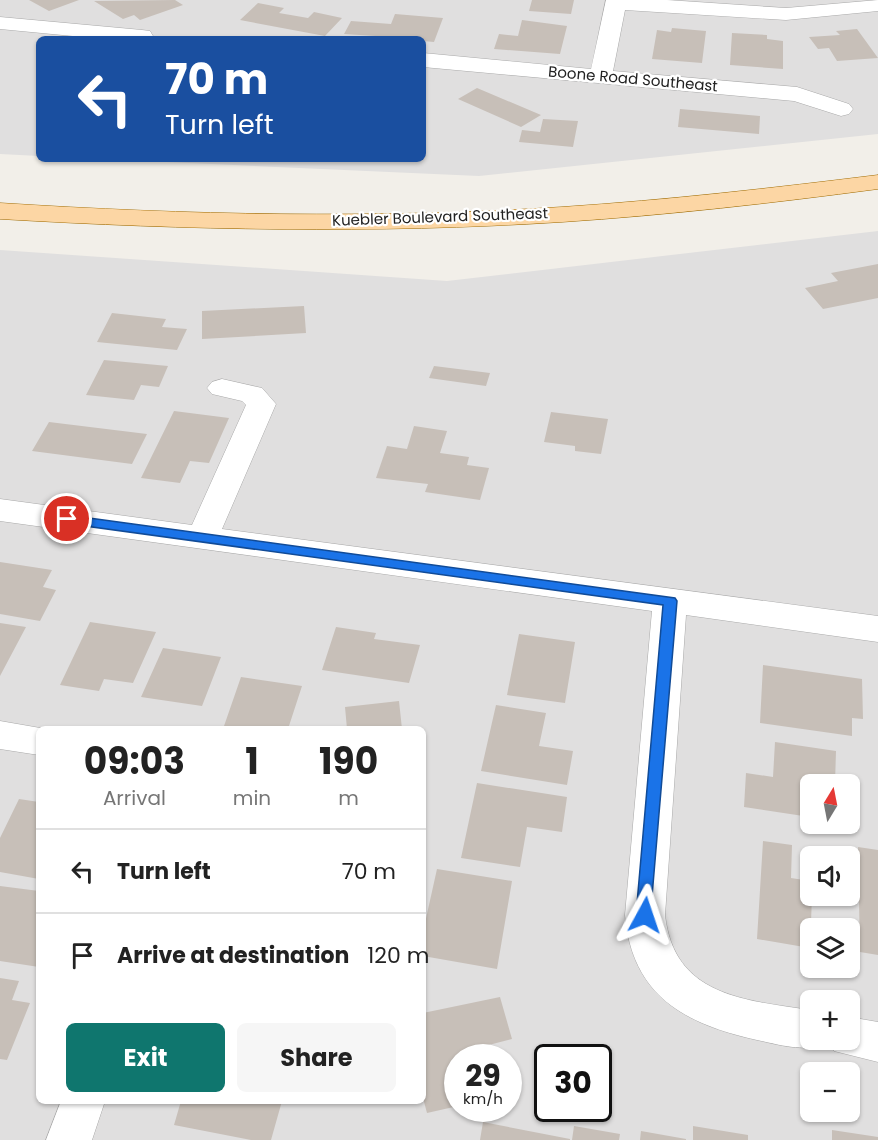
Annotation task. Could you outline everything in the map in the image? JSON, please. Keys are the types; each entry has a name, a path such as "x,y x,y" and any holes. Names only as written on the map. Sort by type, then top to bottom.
{"main road":[{"name":"Kuebler Boulevard Southeast","path":"0,211 141,218 296,220 520,216 662,207 878,182"}],"street":[{"path":"601,76 616,1 769,13 878,5"},
{"path":"0,23 142,36"},
{"name":"Boone Road Southeast","path":"426,60 797,94 841,109"},
{"path":"202,538 261,404 252,394 222,388"},
{"path":"0,510 878,629"},
{"path":"670,601 645,915 650,946 664,975 693,1001 737,1018 800,1028"},
{"path":"0,735 36,741"},
{"path":"860,1039 878,1042"},
{"path":"69,1140 82,1104"}],"shaded area":[{"path":"0,0 878,0 878,134 479,176 167,162 426,162 426,36 36,36 36,156 0,154"},
{"path":"878,231 878,1140 0,1140 0,250 447,281"}],"building":[{"path":"29,0 79,0 49,11"},
{"path":"175,0 183,5 140,20 134,15 123,19 94,1"},
{"path":"532,0 574,0 571,14 529,11"},
{"path":"258,3 284,8 279,13 308,18 314,12 342,18 325,36 240,20"},
{"path":"395,14 443,18 434,42 426,41 426,36 344,34 351,21 391,24"},
{"path":"522,20 567,26 560,54 494,49 499,34 518,36"},
{"path":"672,28 706,31 702,63 652,59 657,30 671,32"},
{"path":"857,29 878,58 837,61 829,48 818,49 809,37 840,35 836,31"},
{"path":"732,33 767,35 767,39 783,41 783,69 730,65"},
{"path":"477,88 541,115 521,127 458,99"},
{"path":"680,109 760,116 759,134 678,127"},
{"path":"543,119 578,121 573,147 519,142 522,130 540,132"},
{"path":"878,264 878,298 823,309 805,288 838,281 831,273"},
{"path":"304,306 306,333 202,339 202,311"},
{"path":"112,313 166,319 162,327 187,329 177,350 97,342"},
{"path":"104,360 168,366 159,387 141,385 134,400 86,395"},
{"path":"434,366 490,373 486,386 429,378"},
{"path":"174,411 229,418 209,463 190,461 180,483 141,478"},
{"path":"551,412 608,419 601,454 575,451 575,446 544,442"},
{"path":"49,422 147,434 132,464 32,451"},
{"path":"414,426 447,431 440,453 469,457 467,465 489,468 480,500 425,492 428,484 376,478 387,446 407,449"},
{"path":"0,562 52,570 43,587 56,590 40,621 0,614"},
{"path":"90,622 156,632 133,683 104,679 99,691 60,685"},
{"path":"0,623 26,627 0,676"},
{"path":"336,627 376,633 374,639 420,645 409,683 322,670"},
{"path":"519,634 575,642 565,703 507,695"},
{"path":"163,648 221,657 202,706 141,697"},
{"path":"763,665 862,679 863,719 852,718 852,736 760,723"},
{"path":"241,677 302,686 289,726 224,726"},
{"path":"399,701 402,726 347,726 345,707"},
{"path":"496,705 546,713 539,746 573,751 567,785 481,771"},
{"path":"775,742 836,751 835,774 800,774 800,815 744,807 746,773 773,777"},
{"path":"477,783 567,797 562,832 527,827 520,867 461,858"},
{"path":"19,799 36,802 36,878 0,872 0,838"},
{"path":"763,841 792,845 791,878 800,879 800,906 812,906 811,918 800,918 800,946 757,939"},
{"path":"860,847 878,850 878,955 860,952"},
{"path":"437,869 512,881 497,969 426,957 426,918"},
{"path":"0,886 36,891 36,967 0,961"},
{"path":"0,978 19,981 12,1000 30,1003 7,1060 0,1059"},
{"path":"500,997 512,1039 493,1044 444,1044 444,1109 427,1113 426,1012"},
{"path":"180,1104 281,1104 271,1140 251,1140 174,1125"},
{"path":"483,1122 570,1139 570,1140 480,1140"},
{"path":"574,1126 620,1134 619,1140 572,1140"},
{"path":"693,1126 748,1135 748,1140 693,1140"},
{"path":"832,1130 878,1137 878,1140 832,1140"},
{"path":"641,1131 686,1139 686,1140 640,1140"}],"route":[{"path":"67,519 670,601 645,915"}]}
